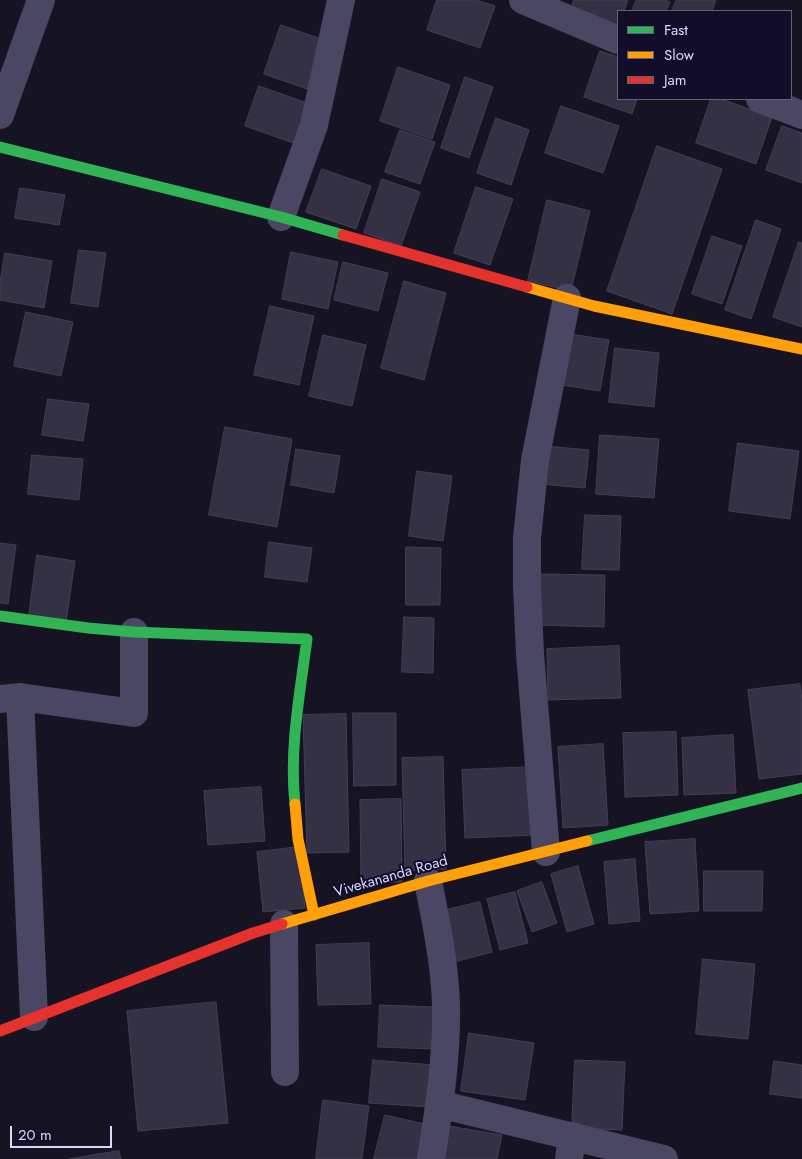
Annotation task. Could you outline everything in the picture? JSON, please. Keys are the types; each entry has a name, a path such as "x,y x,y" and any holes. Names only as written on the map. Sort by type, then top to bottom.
{"street":[{"path":"2,101 41,0"},
{"path":"281,217 314,125 341,0"},
{"path":"523,0 617,40"},
{"path":"763,100 802,115"},
{"path":"0,147 281,217 594,306 802,349"},
{"path":"546,852 530,654 527,538 535,460 566,298"},
{"path":"0,616 134,632 307,638 297,714 293,786 298,839 314,915"},
{"path":"34,1018 10,698 134,712 134,632"},
{"name":"Vivekananda Road","path":"0,1031 253,933 428,881 802,788"},
{"path":"428,881 440,947 446,1006 444,1061 431,1159"},
{"path":"284,924 285,1072"},
{"path":"439,1104 571,1148 664,1159"}],"building":[{"path":"437,0 476,0 495,6 480,48 427,30"},
{"path":"574,0 628,0 624,10 617,10 617,28 570,12"},
{"path":"636,0 665,0 670,2 666,10 632,10"},
{"path":"676,0 716,0 712,10 672,10"},
{"path":"281,25 324,40 307,89 264,74"},
{"path":"600,51 617,57 617,100 637,100 632,114 584,97"},
{"path":"398,67 450,85 432,139 380,121"},
{"path":"465,77 493,87 469,158 441,148"},
{"path":"259,86 313,105 299,145 245,126"},
{"path":"711,100 724,100 772,117 756,164 696,143"},
{"path":"561,106 619,126 603,173 545,153"},
{"path":"496,118 529,130 511,185 477,173"},
{"path":"782,126 802,133 802,183 766,170"},
{"path":"400,130 435,142 420,184 385,172"},
{"path":"657,146 722,169 672,314 607,291"},
{"path":"322,169 371,186 356,229 306,212"},
{"path":"382,179 420,192 401,246 364,233"},
{"path":"476,187 513,199 490,265 454,253"},
{"path":"20,188 65,195 59,225 15,218"},
{"path":"547,200 590,211 571,291 528,281"},
{"path":"756,220 781,229 751,319 725,310"},
{"path":"712,236 742,246 722,304 692,294"},
{"path":"799,242 802,243 802,327 773,317"},
{"path":"79,250 106,253 98,307 71,303"},
{"path":"291,252 338,262 328,309 282,299"},
{"path":"5,253 52,261 44,308 0,300 0,283"},
{"path":"343,262 388,273 378,311 334,300"},
{"path":"404,281 446,293 424,380 381,368"},
{"path":"270,306 314,316 299,385 254,375"},
{"path":"26,312 73,322 61,376 14,366"},
{"path":"563,333 609,340 600,391 555,384"},
{"path":"323,335 366,345 352,406 309,396"},
{"path":"615,348 659,353 654,407 609,402"},
{"path":"48,399 89,404 83,441 42,435"},
{"path":"225,427 292,439 277,527 209,515"},
{"path":"600,435 659,439 654,498 596,494"},
{"path":"738,443 799,451 790,519 729,511"},
{"path":"545,446 589,450 585,488 541,484"},
{"path":"296,449 340,456 334,493 291,485"},
{"path":"32,455 83,459 79,500 28,494"},
{"path":"417,471 452,476 443,541 409,536"},
{"path":"585,515 621,516 619,570 582,569"},
{"path":"269,542 312,548 307,582 265,577"},
{"path":"0,543 16,545 8,604 0,603"},
{"path":"406,547 441,548 440,605 406,605"},
{"path":"37,555 75,561 66,622 29,616"},
{"path":"537,574 605,575 604,627 536,625"},
{"path":"404,617 434,618 433,673 402,672"},
{"path":"619,646 621,698 548,700 547,649"},
{"path":"800,684 802,701 802,774 759,779 748,690"},
{"path":"353,713 396,713 396,785 354,786"},
{"path":"346,714 349,852 307,853 303,715"},
{"path":"676,732 678,795 625,797 623,733"},
{"path":"733,735 736,793 684,795 682,738"},
{"path":"603,744 608,825 563,828 558,747"},
{"path":"443,757 446,869 405,871 402,758"},
{"path":"534,767 537,835 465,838 462,770"},
{"path":"261,787 265,841 208,845 204,791"},
{"path":"401,799 402,882 361,883 360,800"},
{"path":"695,839 699,911 650,914 645,842"},
{"path":"299,847 305,908 263,912 257,852"},
{"path":"635,859 640,921 609,924 604,862"},
{"path":"578,866 594,924 567,932 551,874"},
{"path":"704,871 763,871 762,911 704,911"},
{"path":"542,882 557,923 532,932 517,891"},
{"path":"515,892 528,943 500,950 487,899"},
{"path":"480,902 492,952 450,963 438,912"},
{"path":"369,943 371,1004 318,1005 316,945"},
{"path":"703,959 755,964 748,1039 696,1034"},
{"path":"216,1002 228,1123 138,1131 127,1011"},
{"path":"380,1005 435,1007 434,1049 378,1047"},
{"path":"469,1033 534,1043 525,1100 461,1091"},
{"path":"373,1060 434,1065 431,1107 369,1103"},
{"path":"575,1060 625,1062 622,1130 572,1128"},
{"path":"774,1061 802,1065 802,1098 770,1094"},
{"path":"323,1100 369,1106 362,1159 316,1159"},
{"path":"385,1115 433,1126 426,1159 374,1159"},
{"path":"449,1126 502,1135 497,1159 444,1159"},
{"path":"119,1151 121,1159 69,1159"}],"traffic: fast":[{"path":"0,147 281,217 343,235"},
{"path":"0,616 134,632 307,639 294,742 295,804"},
{"path":"587,841 802,788"}],"traffic: slow":[{"path":"527,287 594,306 802,349"},
{"path":"295,804 298,839 314,915"},
{"path":"282,924 428,881 587,841"}],"traffic: jam":[{"path":"343,235 527,287"},
{"path":"0,1031 253,933 282,924"}]}
